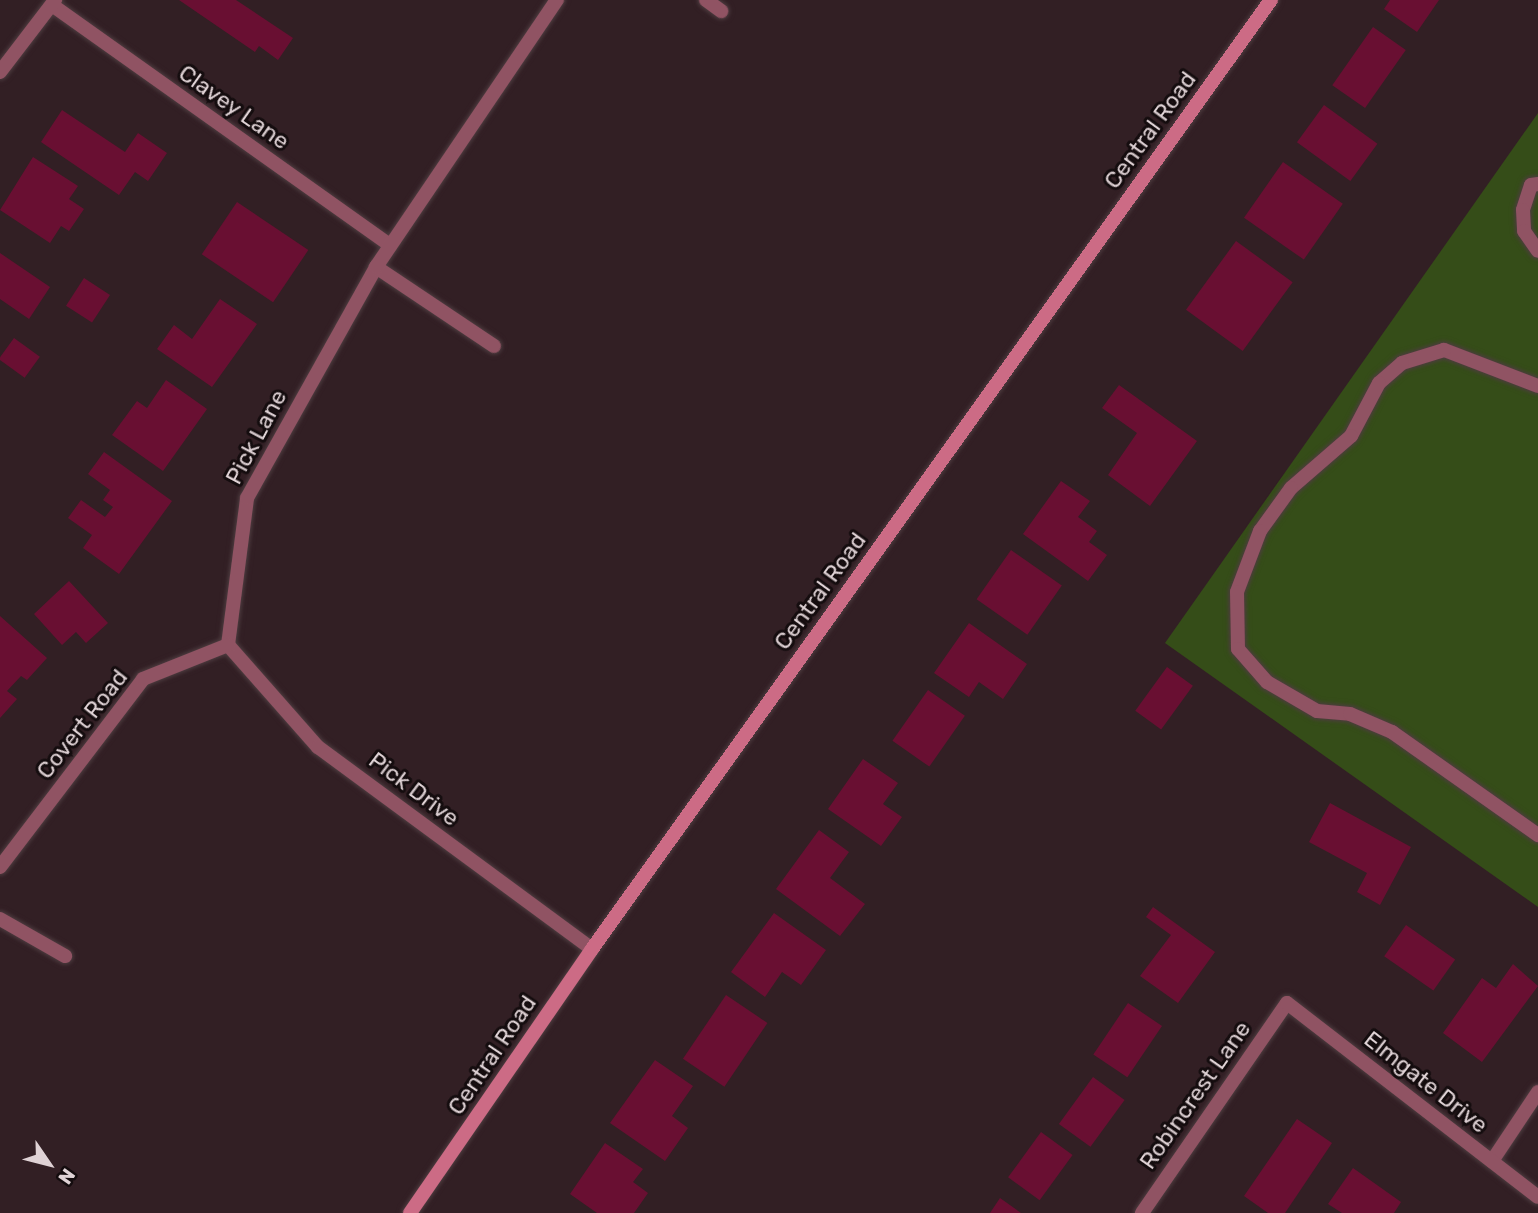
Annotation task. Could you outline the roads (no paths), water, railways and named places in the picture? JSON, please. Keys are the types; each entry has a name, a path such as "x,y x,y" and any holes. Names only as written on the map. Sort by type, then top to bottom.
{"main road":[{"name":"Central Road","path":"410,1213 592,949 1271,0"}],"street":[{"name":"Pick Lane","path":"228,645 247,498 376,267 557,0"},
{"path":"706,0 721,11"},
{"name":"Clavey Lane","path":"54,3 390,245"},
{"path":"0,72 54,3"},
{"path":"1538,184 1531,185 1523,210 1524,231 1538,251"},
{"path":"376,267 495,346"},
{"path":"1538,386 1444,350 1402,363 1379,383 1351,436 1291,488 1260,531 1237,592 1237,615 1238,649 1267,682 1317,711 1350,714 1392,732 1538,835"},
{"name":"Pick Drive","path":"228,645 318,747 592,949"},
{"name":"Covert Road","path":"0,867 143,679 228,645"},
{"path":"0,919 65,956"},
{"name":"Elmgate Drive","path":"1287,1003 1538,1196"},
{"name":"Robincrest Lane","path":"1142,1213 1287,1003"},
{"path":"1492,1161 1538,1093"}]}
